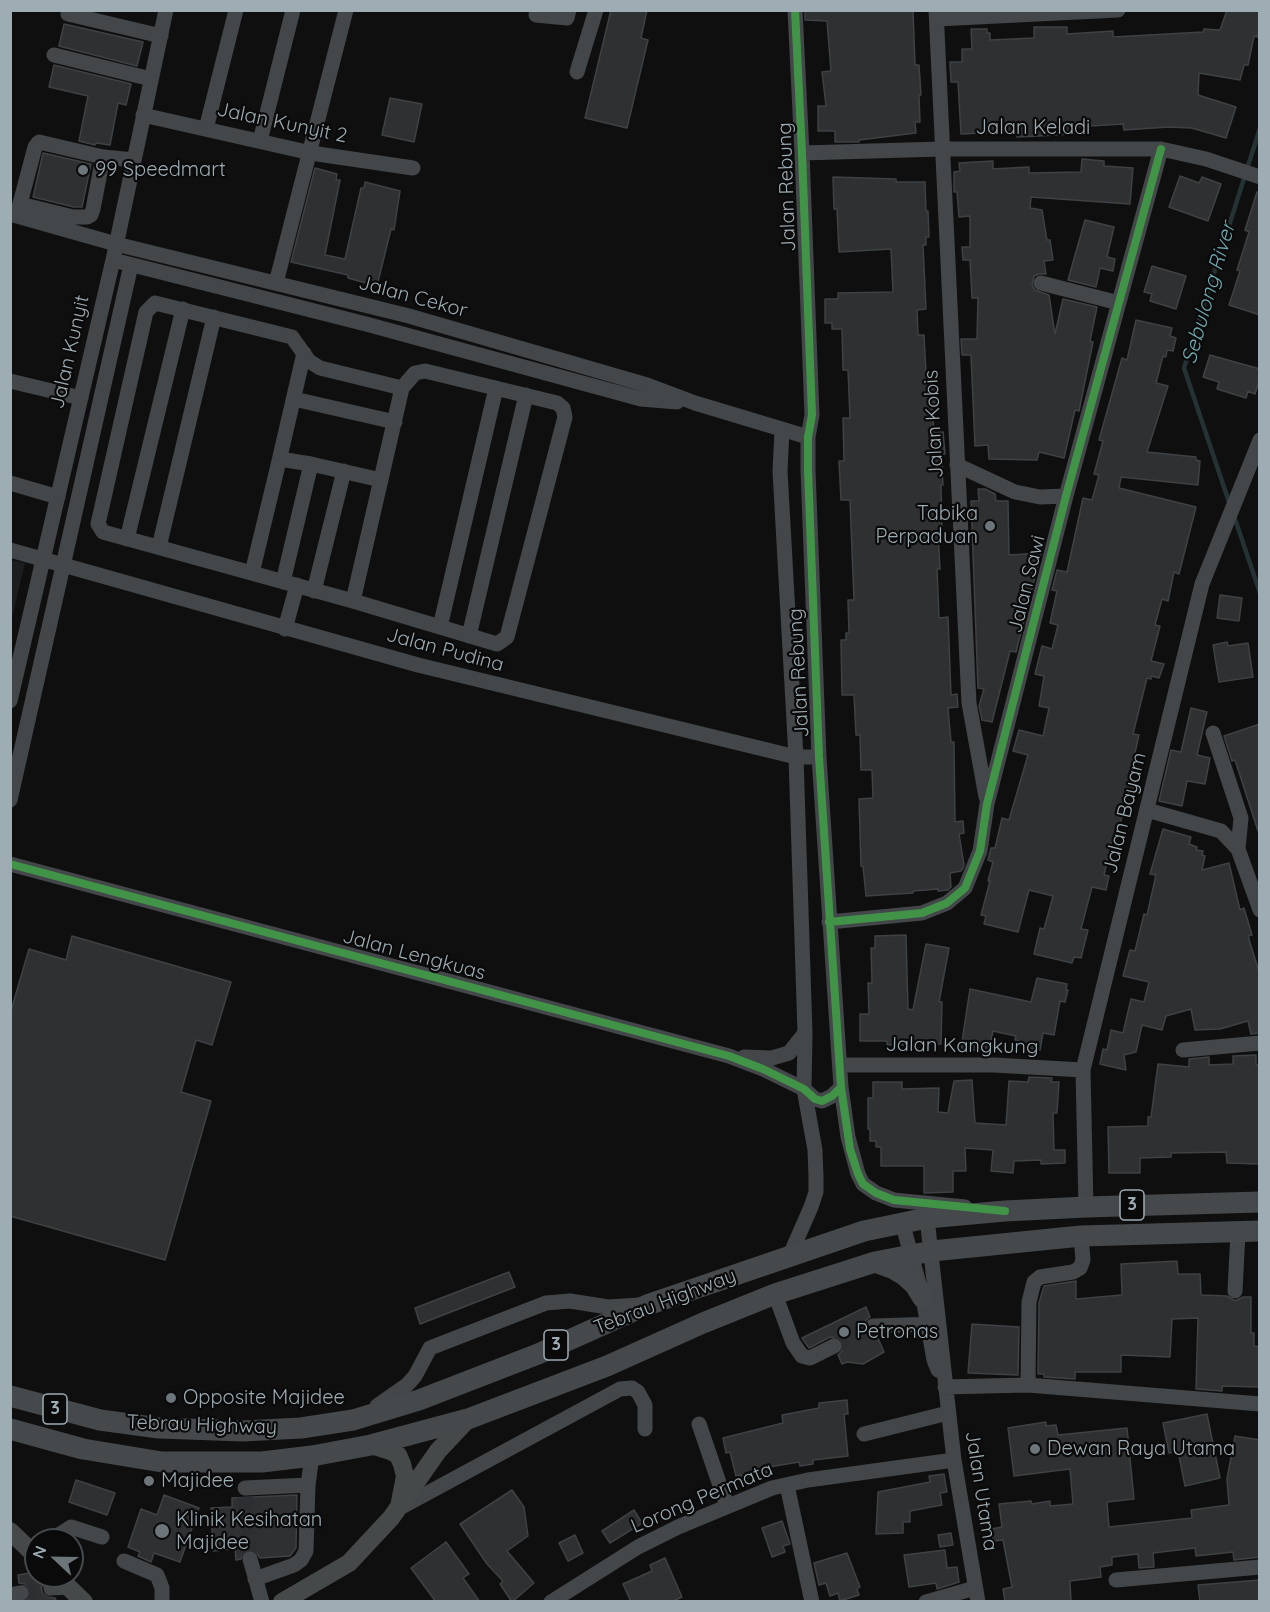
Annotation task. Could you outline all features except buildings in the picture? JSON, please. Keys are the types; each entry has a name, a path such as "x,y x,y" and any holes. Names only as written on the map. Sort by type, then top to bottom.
{"highway":[{"name":"Tebrau Highway","path":"10,1396 100,1420 159,1428 243,1431 301,1428 353,1420 420,1400 527,1358 647,1305 864,1231 927,1218 1005,1211 1260,1202"},
{"name":"Tebrau Highway","path":"10,1429 83,1449 162,1462 262,1462 312,1456 371,1445 468,1419 607,1366 775,1294 875,1262 921,1253 1081,1236 1260,1232"},
{"path":"875,1262 904,1275 915,1285 923,1298"},
{"path":"692,1289 707,1292 714,1302 709,1317 703,1323"},
{"path":"10,1440 83,1449"}],"main road":[{"path":"282,1602 349,1563 398,1509 438,1451 468,1419"},
{"path":"371,1445 398,1455 402,1464 404,1488 398,1509"},
{"path":"10,1531 24,1544"},
{"path":"65,1588 84,1602"}],"street":[{"name":"Jalan Kunyit","path":"10,701 113,260 166,10"},
{"path":"206,129 236,10"},
{"path":"260,141 293,10"},
{"path":"276,283 346,10"},
{"path":"536,15 567,18 569,10"},
{"path":"577,72 596,10"},
{"name":"Jalan Rebung","path":"795,10 812,415 808,437 819,757 841,1087 850,1149 863,1184 876,1193 894,1200 1005,1211"},
{"path":"936,15 1118,10"},
{"path":"68,14 161,36"},
{"name":"Jalan Kobis","path":"936,15 969,703 987,804"},
{"path":"54,55 151,79"},
{"name":"Jalan Kunyit 2","path":"143,115 311,153 413,168"},
{"path":"103,157 91,215 73,217 16,211 35,147 39,142 103,157 134,160"},
{"name":"Jalan Keladi","path":"802,153 942,149 1161,149 1206,159 1260,177"},
{"name":"Jalan Sawi","path":"829,922 922,913 935,909 957,896 964,888 980,851 987,804 1066,496 1161,149"},
{"name":"Jalan Cekor","path":"16,211 116,244 409,316 647,385 695,404 808,437"},
{"path":"116,244 131,265"},
{"name":"Jalan Cekor","path":"113,260 354,321 641,399 695,404"},
{"name":"Jalan Kunyit","path":"10,800 131,265"},
{"path":"124,294 143,278 162,272"},
{"path":"1041,283 1119,303"},
{"path":"353,602 402,388 415,373 425,371 557,403 563,408 565,417 507,637 497,644 103,532 98,524 146,312 155,303 292,337 309,361 320,368 402,388"},
{"path":"128,539 183,309"},
{"path":"159,547 214,317"},
{"path":"252,573 304,353"},
{"path":"10,381 81,398"},
{"path":"440,627 496,388"},
{"path":"469,636 526,395"},
{"path":"294,399 394,422"},
{"path":"782,430 812,415"},
{"name":"Jalan Rebung","path":"782,430 780,471 796,757 805,1033 804,1089 815,1150 816,1192 790,1256"},
{"name":"Jalan Bayam","path":"1086,1207 1083,1070 1202,584 1251,475 1260,440"},
{"path":"279,461 311,464 381,480"},
{"path":"285,629 290,584 311,464"},
{"path":"957,465 1016,492 1040,497 1066,496"},
{"path":"314,591 344,471"},
{"path":"10,483 58,497"},
{"name":"Jalan Pudina","path":"10,550 285,629 506,687 796,757 819,757"},
{"path":"1213,732 1241,818 1238,849"},
{"path":"1147,810 1221,831 1238,849 1260,910"},
{"name":"Jalan Lengkuas","path":"10,864 729,1056 763,1069 804,1089 815,1099 822,1101 832,1096 841,1087"},
{"name":"Jalan Lengkuas","path":"729,1056 772,1058 789,1053 805,1033"},
{"path":"1183,1050 1260,1043"},
{"name":"Jalan Kangkung","path":"840,1065 994,1065 1083,1070"},
{"path":"921,1253 927,1218"},
{"path":"902,1222 921,1253"},
{"path":"1235,1291 1238,1232"},
{"path":"1028,1385 1029,1302 1034,1282 1040,1277 1073,1272 1080,1268 1083,1260 1081,1236"},
{"name":"Jalan Utama","path":"921,1253 923,1298 934,1324"},
{"name":"Jalan Utama","path":"921,1253 934,1324 934,1360 945,1387 954,1460 977,1595"},
{"path":"775,1294 793,1343 802,1356 810,1358 834,1346"},
{"path":"353,1420 391,1398 407,1385 415,1376 430,1348 501,1320 546,1303 570,1301 608,1307 647,1305"},
{"path":"873,1326 934,1324"},
{"path":"945,1387 1028,1385 1260,1404"},
{"path":"398,1509 620,1389 632,1388 638,1392 645,1405 645,1429"},
{"path":"864,1434 948,1413"},
{"path":"699,1424 727,1506"},
{"path":"255,1579 294,1565 301,1560 306,1551 308,1485 312,1456"},
{"name":"Lorong Permata","path":"551,1602 638,1547 678,1527 772,1488 808,1480 954,1460"},
{"path":"243,1462 245,1492 308,1485"},
{"path":"429,1466 434,1476 447,1482"},
{"path":"787,1485 812,1602"},
{"path":"84,1531 102,1537"},
{"path":"250,1559 262,1602"},
{"path":"124,1561 157,1575 162,1588 162,1602"},
{"path":"1116,1580 1260,1567"},
{"path":"926,1602 977,1595"}],"shaded area":[{"path":"10,560 25,563 11,622"}],"waterway":[{"name":"Sebulong River","path":"1230,505 1184,368 1260,128"},
{"name":"Sebulong River","path":"1234,516 1260,593"}],"tunnel":[{"path":"834,1346 873,1326"},
{"path":"245,1497 250,1559"},
{"path":"21,1593 51,1588"}],"cycle path":[{"path":"795,10 812,415 808,437 808,470 819,757 841,1087 850,1149 863,1184 876,1193 894,1200 1005,1211"},
{"path":"829,922 922,913 947,903 965,888 980,851 987,804 1066,496 1161,149"},
{"path":"10,864 729,1056 763,1069 804,1089 815,1099 822,1101 832,1096 841,1087"}],"place":[{"name":"99 Speedmart","path":"83,170"},
{"name":"Tabika Perpaduan","path":"990,526"},
{"name":"Petronas","path":"844,1332"},
{"name":"Opposite Majidee","path":"171,1398"},
{"name":"Dewan Raya Utama","path":"1035,1449"},
{"name":"Majidee","path":"149,1481"},
{"name":"Klinik Kesihatan Majidee","path":"162,1531"}]}
